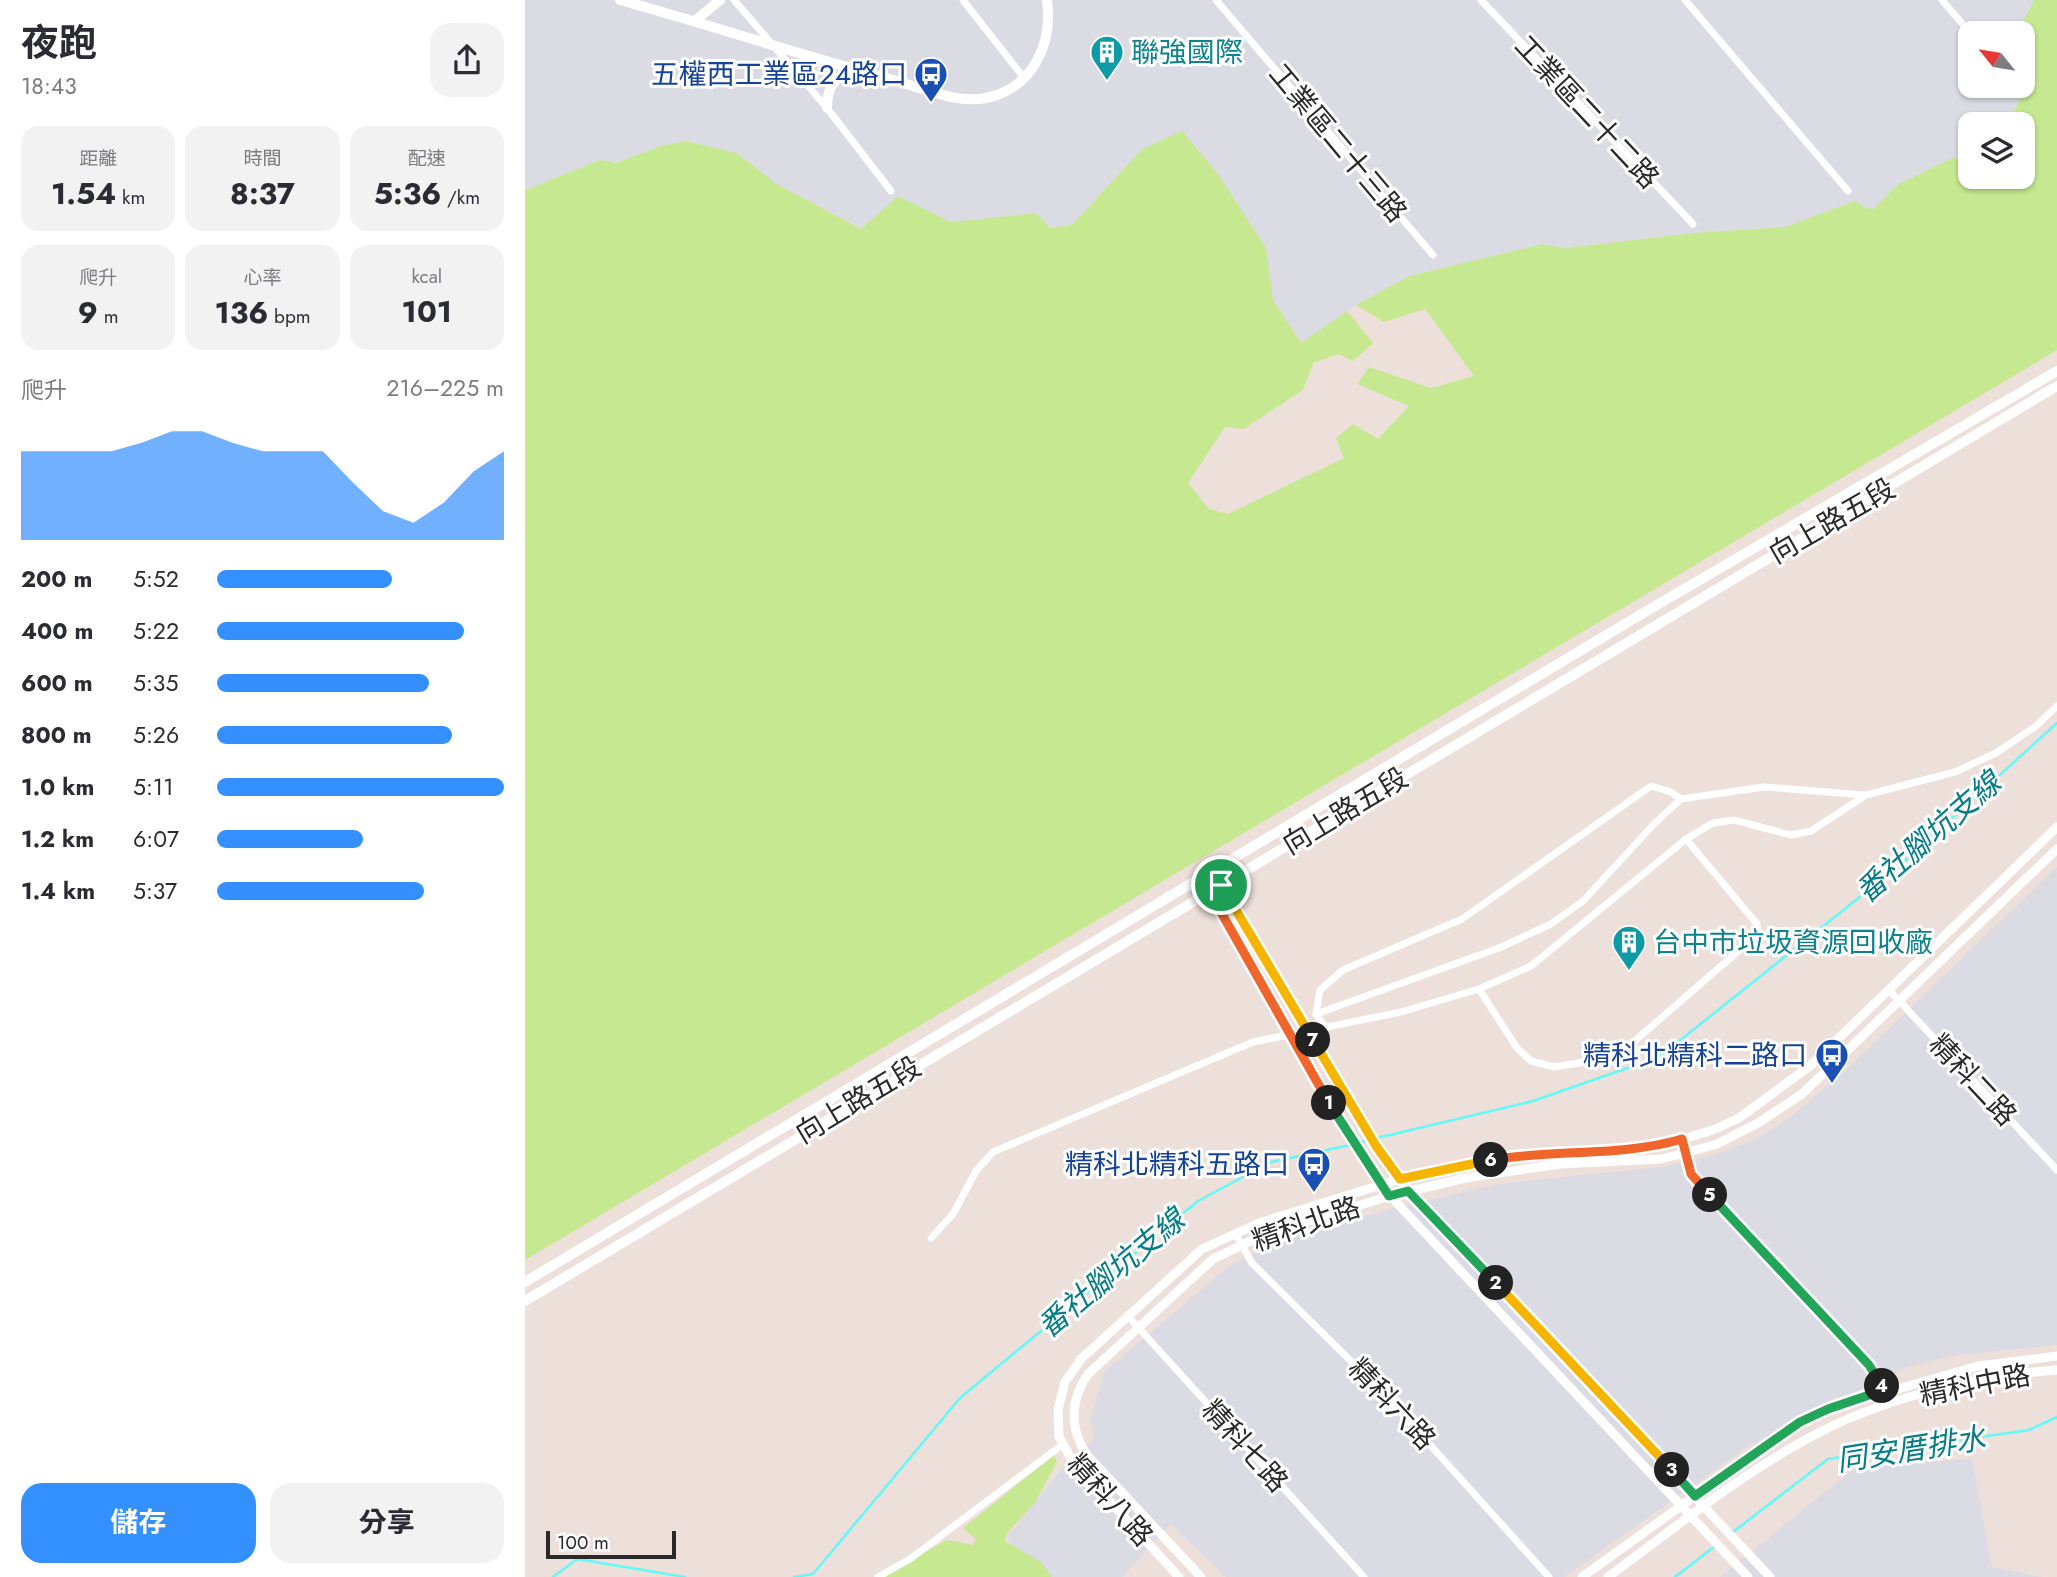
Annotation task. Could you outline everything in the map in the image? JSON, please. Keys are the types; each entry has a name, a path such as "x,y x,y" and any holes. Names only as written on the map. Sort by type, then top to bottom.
{"main road":[{"path":"620,0 964,100 997,95 1024,78 1038,61 1045,44 1048,29 1047,0"},
{"path":"695,21 720,0"},
{"path":"827,108 833,81 851,69"},
{"name":"向上路五段","path":"525,1282 1215,866 2057,371"},
{"name":"向上路五段","path":"525,1301 2057,386"}],"street":[{"path":"734,0 827,108 891,191"},
{"path":"963,0 1024,78"},
{"name":"工業區二十三路","path":"1216,0 1433,254"},
{"name":"工業區二十二路","path":"1481,0 1693,224"},
{"path":"1685,0 1848,191"},
{"path":"1942,0 1960,21"},
{"path":"931,1238 953,1214 976,1171 993,1152 1253,1042 1401,1012 1479,989 1531,966 1686,839 1713,823 1734,820 1790,835 1811,831 1866,795 1955,772 1986,758 2036,726 2057,706"},
{"path":"1326,1028 1317,1014 1320,990 1343,970 1462,919 1651,786 1671,792 1681,799"},
{"path":"1317,1014 1499,948 1551,925 1583,901 1655,823 1681,799 1764,787 1866,795"},
{"name":"精科北路","path":"1127,1315 1202,1249 1235,1233 1380,1185 1519,1155 1663,1145 1713,1130 1767,1100 1810,1066 2057,827"},
{"path":"1479,989 1517,1048 1538,1064 1554,1067 1579,1063 1630,1045 1758,934 1757,924 1686,839"},
{"name":"精科北路","path":"1138,1327 1213,1259 1265,1234 1389,1196 1493,1172 1560,1164 1661,1159 1717,1144 1802,1094 2057,849"},
{"path":"1215,866 1221,885 1376,1146 1408,1191 1770,1577"},
{"path":"1202,874 1339,1122 1380,1185 1748,1577"},
{"name":"精科二路","path":"1889,990 2057,1170"},
{"path":"1682,1139 1691,1174 1869,1365 1890,1403"},
{"name":"精科六路","path":"1235,1233 1252,1263 1387,1396 1549,1577"},
{"name":"精科七路","path":"1127,1315 1364,1577"},
{"name":"精科八路","path":"1127,1315 1081,1359 1065,1382 1058,1410 1062,1445 1072,1460 1179,1577"},
{"name":"精科八路","path":"1138,1327 1083,1381 1074,1406 1075,1432 1087,1455 1201,1577"},
{"name":"精科中路","path":"1582,1577 1800,1422 1828,1409 1884,1390 1978,1366 2057,1356"},
{"name":"精科中路","path":"1608,1577 1757,1469 1820,1432 1890,1403 1989,1379 2057,1370"},
{"path":"878,1577 910,1559 1062,1445"}],"shaded area":[{"path":"525,0 2034,0 2023,21 1958,21 1958,98 2021,98 2013,112 1958,112 1958,172 1897,185 1874,209 1865,208 1855,201 1785,227 1694,233 1565,248 1543,244 1409,276 1356,305 1302,343 1273,300 1266,248 1142,149 1072,225 1049,228 1036,213 951,222 898,196 862,229 775,183 737,153 685,141 525,190"},
{"path":"2057,867 2057,1345 1957,1355 1907,1367 1750,1445 1564,1577 1226,1577 1171,1524 1122,1577 1040,1577 1017,1558 1007,1537 1063,1468 1094,1439 1090,1419 1105,1371 1232,1264 1284,1239 1397,1207 1499,1184 1668,1166 1720,1153 1758,1138 1788,1119 1849,1067"},
{"path":"1972,1459 1992,1567 2041,1577 1720,1577 1856,1467"}],"green space":[{"path":"2034,0 2057,0 2057,350 525,1260 525,190 600,160 616,163 661,146 685,141 737,153 775,183 861,229 898,196 951,222 1036,213 1050,228 1072,225 1142,149 1182,131 1218,174 1266,248 1273,300 1301,343 1347,311 1373,343 1353,361 1339,354 1313,363 1303,390 1244,429 1225,427 1188,483 1209,509 1228,514 1344,458 1336,438 1353,424 1378,439 1409,406 1357,384 1369,367 1431,388 1474,376 1425,309 1384,322 1356,305 1409,276 1543,244 1565,248 1694,233 1785,227 1855,201 1865,208 1874,209 1897,185 1954,157 1958,161 1958,189 2035,189 2035,112 2013,112 2021,98 2035,98 2035,21 2023,21"},
{"path":"1054,1455 1057,1462 1035,1503 1007,1533 1005,1541 1041,1562 1052,1577 880,1577 947,1540 973,1545 976,1539 963,1528"}],"waterway":[{"name":"番社腳坑支線","path":"1377,1138 1533,1101 1659,1057 1905,861 2057,723"},
{"name":"番社腳坑支線","path":"1356,1143 1370,1140"},
{"name":"番社腳坑支線","path":"794,1577 813,1574 960,1398 1198,1201 1271,1162 1350,1145"},
{"name":"同安厝排水","path":"1733,1532 1828,1459 2029,1430 2057,1417"},
{"name":"同安厝排水","path":"1675,1577 1714,1547"},
{"name":"番社腳坑支線","path":"553,1577 577,1559 685,1577"}],"place":[{"name":"聯強國際","path":"1107,82"},
{"name":"五權西工業區24路口","path":"931,104"},
{"name":"台中市垃圾資源回收廠","path":"1629,972"},
{"name":"精科北精科二路口","path":"1832,1085"},
{"name":"精科北精科五路口","path":"1314,1194"}],"route":[{"path":"1221,885 1376,1146 1400,1179 1519,1155 1663,1145 1682,1139 1691,1174 1869,1365 1884,1390 1828,1409 1800,1422 1695,1496 1408,1191 1389,1196 1380,1185 1339,1122 1209,891 1221,885"}]}
